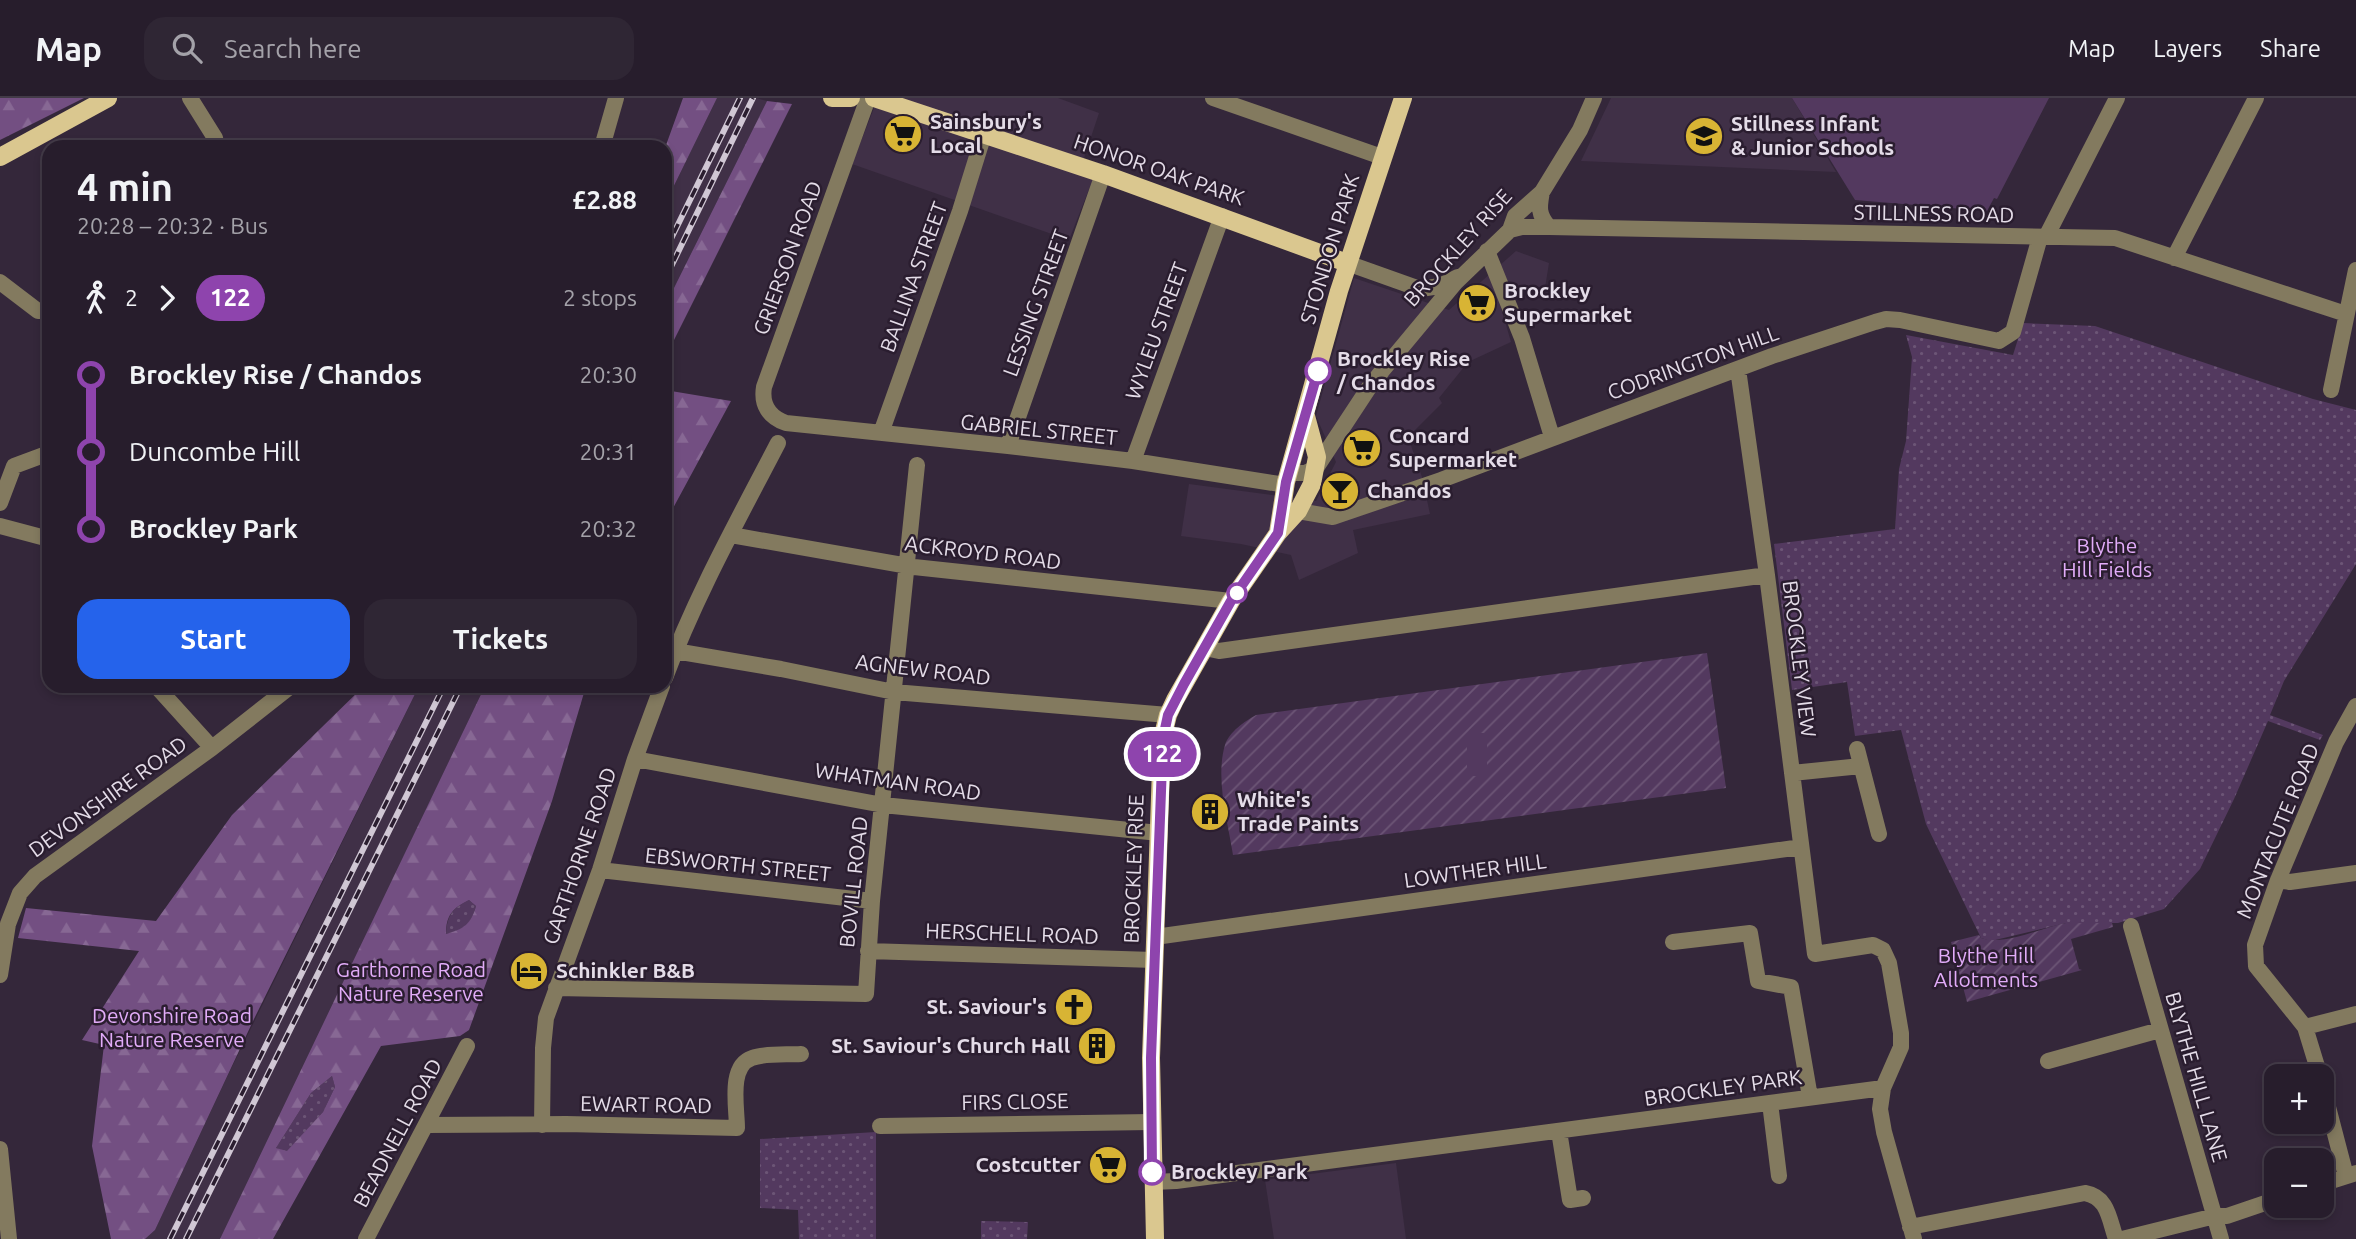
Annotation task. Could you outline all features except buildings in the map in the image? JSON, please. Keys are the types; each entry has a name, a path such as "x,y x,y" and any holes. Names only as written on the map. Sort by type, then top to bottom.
{"main road":[{"path":"0,157 108,98"},
{"path":"832,98 851,98"},
{"name":"HONOR OAK PARK","path":"874,98 1103,174 1347,262"},
{"name":"STONDON PARK","path":"1278,533 1298,511 1312,484 1317,457 1305,448 1306,416 1347,262 1403,98"},
{"path":"1278,533 1290,466 1305,448"},
{"name":"BROCKLEY RISE","path":"1155,1239 1151,1122 1163,738 1168,715 1231,601 1278,533"}],"street":[{"path":"190,98 216,140"},
{"path":"604,140 616,98"},
{"name":"GRIERSON ROAD","path":"786,423 766,409 763,402 764,387 867,98"},
{"path":"1213,98 1382,157"},
{"name":"BROCKLEY RISE","path":"1316,468 1368,389 1424,320 1487,251 1510,230 1516,216 1542,192 1580,130 1594,98"},
{"name":"CODRINGTON HILL","path":"1298,511 1333,517 1738,369 1886,319 1999,341 2013,332 2043,237 2117,98"},
{"path":"2174,258 2256,98"},
{"name":"BALLINA STREET","path":"881,433 960,211 984,134"},
{"name":"LESSING STREET","path":"1008,446 1103,174"},
{"path":"1542,192 1539,208 1541,219 1556,228"},
{"name":"WYLEU STREET","path":"1133,461 1222,216"},
{"name":"STILLNESS ROAD","path":"1510,230 1556,228 2115,238 2346,314"},
{"path":"1487,251 1522,338 1552,437"},
{"path":"1347,262 1420,289 1440,286 1466,273"},
{"path":"2332,390 2356,270"},
{"path":"0,282 38,311 42,311"},
{"path":"1420,289 1426,300 1424,320"},
{"name":"BROCKLEY VIEW","path":"1738,369 1815,954 1873,946 1883,950 1889,963 1901,1032 1901,1047 1883,1088"},
{"name":"GABRIEL STREET","path":"786,423 1133,461 1286,485"},
{"path":"672,659 778,443"},
{"path":"0,503 14,466 42,456"},
{"name":"BOVILL ROAD","path":"556,988 866,994 872,901 917,465"},
{"path":"1290,466 1296,473 1305,473 1316,468"},
{"path":"0,526 42,537"},
{"name":"ACKROYD ROAD","path":"731,535 906,566 1231,601"},
{"path":"1205,648 1219,651 1767,575"},
{"name":"AGNEW ROAD","path":"675,651 894,692 1168,715"},
{"path":"162,693 212,748"},
{"name":"DEVONSHIRE ROAD","path":"0,975 2,944 8,924 20,893 35,876 212,748 282,693"},
{"name":"GARTHORNE ROAD","path":"542,1125 546,1018 600,870 635,759 659,693"},
{"name":"MONTACUTE ROAD","path":"2316,1064 2305,1027 2256,966 2255,945 2278,880 2354,715"},
{"path":"1857,749 1879,834"},
{"name":"WHATMAN ROAD","path":"635,759 883,805 1158,833"},
{"path":"1792,773 1861,766"},
{"name":"LOWTHER HILL","path":"1155,937 1801,847"},
{"name":"EBSWORTH STREET","path":"600,870 872,901"},
{"path":"2278,880 2290,882 2356,873"},
{"name":"BLYTHE HILL LANE","path":"2132,926 2221,1239"},
{"path":"1673,942 1751,933 1758,981 1791,987 1810,1097"},
{"name":"HERSCHELL ROAD","path":"868,951 1154,960"},
{"path":"2305,1027 2356,1014"},
{"path":"2048,1061 2160,1030"},
{"name":"BEADNELL ROAD","path":"366,1239 467,1046"},
{"name":"EWART ROAD","path":"426,1125 737,1128 737,1074 741,1064 752,1058 801,1054"},
{"path":"1883,1088 1880,1109 1884,1132 1912,1233 2085,1193 2096,1195 2104,1203 2116,1239"},
{"name":"BROCKLEY PARK","path":"1153,1182 1188,1180 1883,1088"},
{"path":"1770,1103 1779,1176"},
{"path":"2334,1121 2351,1174 2334,1180"},
{"name":"FIRS CLOSE","path":"880,1126 1151,1122"},
{"path":"1559,1130 1570,1200 1583,1198"},
{"path":"0,1149 9,1239"},
{"path":"2122,1239 2215,1216 2227,1216 2264,1203"}],"shaded area":[{"path":"717,98 756,98 767,101 672,292 672,190"},
{"path":"878,98 1058,98 1099,113 1079,173 1093,179 1069,240 852,164"},
{"name":"Stillness Infant & Junior Schools","path":"1611,98 1792,98 1836,172 1581,161"},
{"path":"1516,251 1549,263 1545,288 1517,287 1499,301 1511,342 1468,362 1439,398 1442,403 1408,437 1422,477 1430,514 1353,530 1358,553 1299,580 1291,555 1241,544 1181,536 1189,484 1316,501 1336,462 1316,416 1354,278 1449,310"},
{"path":"416,693 482,693 220,1239 145,1239 155,1230"},
{"path":"1396,1163 1406,1239 1274,1239 1265,1180"}],"green space":[{"path":"0,98 84,98 0,140"},
{"path":"683,98 717,98 672,190 672,140 668,140"},
{"path":"1792,98 2049,98 1997,199 1994,198 1987,211 1855,200"},
{"path":"767,101 792,104 672,344 672,292"},
{"name":"Blythe Hill Fields","path":"2023,323 2095,326 2313,399 2356,410 2356,564 2284,681 2270,715 2323,735 2320,740 2268,721 2200,869 2164,909 2118,923 2066,923 1991,941 1981,938 1926,824 1901,730 1855,736 1847,682 1792,690 1774,544 1895,529 1899,469 1906,441 1912,357 1906,335 2013,355"},
{"path":"672,391 731,401 672,510"},
{"path":"1707,653 1726,788 1233,855 1223,800 1222,758 1230,736 1256,715"},
{"name":"Devonshire Road Nature Reserve","path":"357,693 416,693 254,1019 155,1230 145,1239 111,1239 92,1146 104,1045 82,1040 139,951 18,938 26,908 156,921 232,815"},
{"name":"Garthorne Road Nature Reserve","path":"482,693 584,693 552,801 469,1030 460,1036 381,1046 273,1239 220,1239","holes":["469,900 476,906 472,917 462,928 446,934 447,922 459,906","332,1076 335,1087 323,1112 287,1151 276,1148 311,1093"]},
{"path":"1467,733 1487,733 1487,776 1467,776"},
{"path":"469,900 476,906 472,918 463,928 446,934 452,913"},
{"name":"Blythe Hill Allotments","path":"2066,923 2112,923 2113,927 2071,939 2079,969 2082,970 1967,1002 1951,942 1979,935 1981,938 2001,940"},
{"path":"332,1076 335,1087 323,1112 287,1152 276,1148 311,1093"},
{"path":"876,1132 876,1239 799,1239 798,1210 760,1208 760,1139"},
{"path":"981,1221 1028,1222 1027,1239 981,1239"}],"railway":[{"path":"672,237 740,98"},
{"path":"672,265 753,98"},
{"path":"170,1239 441,693"},
{"path":"186,1239 458,693"}],"bus line":[{"name":"122","path":"1152,1172 1151,1058 1163,738 1168,715 1184,684 1231,601 1278,533 1286,482 1318,371"}],"place":[{"name":"Sainsbury's Local","path":"903,134"},
{"name":"Stillness Infant & Junior Schools","path":"1704,136"},
{"name":"Brockley Supermarket","path":"1477,303"},
{"name":"Brockley Rise / Chandos","path":"1318,371"},
{"name":"Concard Supermarket","path":"1362,448"},
{"name":"Chandos","path":"1340,491"},
{"name":"White's Trade Paints","path":"1210,812"},
{"name":"Schinkler B&B","path":"529,971"},
{"name":"St. Saviour's","path":"1074,1007"},
{"name":"St. Saviour's Church Hall","path":"1097,1046"},
{"name":"Costcutter","path":"1108,1165"},
{"name":"Brockley Park","path":"1152,1172"}]}
